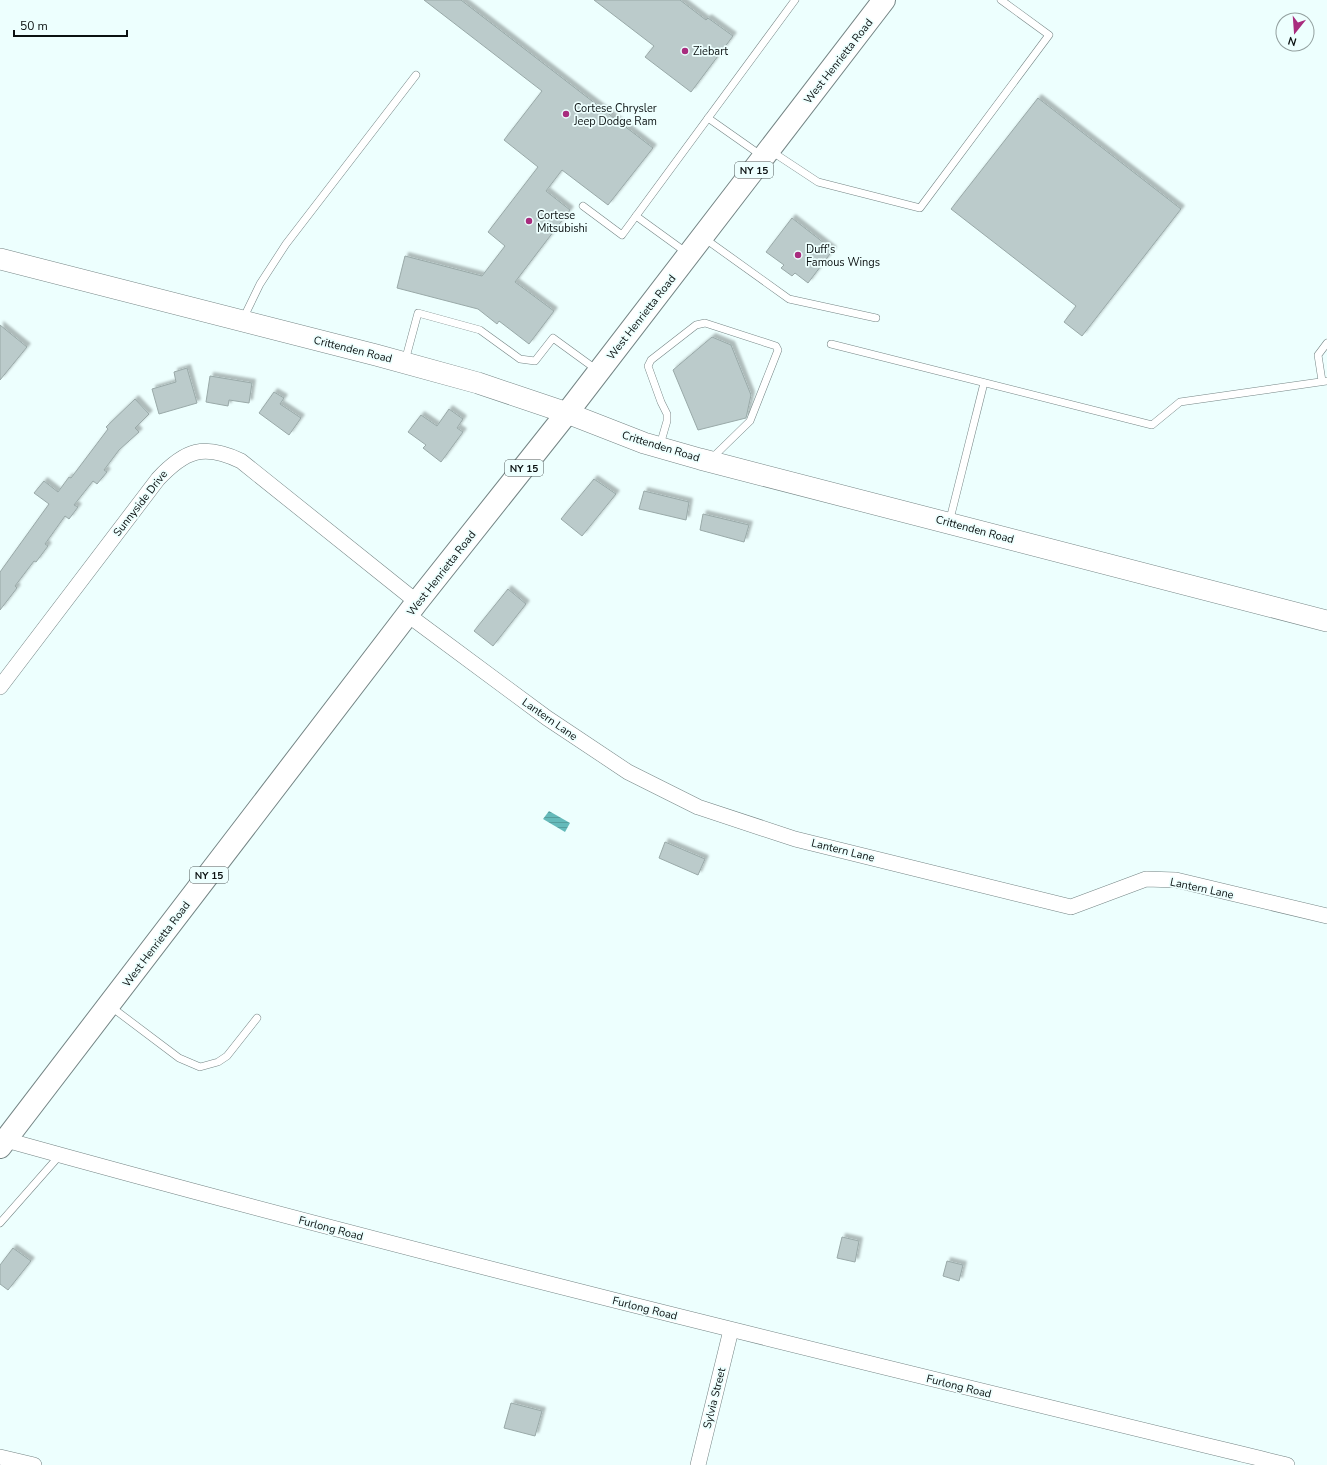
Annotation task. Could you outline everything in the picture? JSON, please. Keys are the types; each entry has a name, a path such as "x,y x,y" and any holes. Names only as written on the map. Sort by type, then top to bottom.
{"main road":[{"name":"West Henrietta Road","path":"3,1144 412,609 567,413 884,0"}],"street":[{"name":"Crittenden Road","path":"0,258 478,383 567,413 644,443 709,461 1327,621"},
{"name":"Sunnyside Drive","path":"0,687 158,478 180,458 200,451 220,452 241,461 412,609"},
{"name":"Lantern Lane","path":"412,609 547,718 628,772 705,809 795,839 1071,907 1146,879 1176,880 1327,916"},
{"name":"Furlong Road","path":"3,1144 60,1155 348,1232 731,1330 1287,1465"},
{"name":"Sylvia Street","path":"698,1465 731,1330"},
{"path":"0,1457 34,1465"}],"lane":[{"path":"583,206 622,235 795,0"},
{"path":"708,118 766,154 818,182 920,208 1049,35 1001,0"},
{"path":"242,321 260,284 286,244 416,75"},
{"path":"636,216 689,254"},
{"path":"702,237 788,299 876,318"},
{"path":"405,363 418,313 480,330 520,359 535,361 553,338 599,371"},
{"path":"660,447 667,414 648,366 651,360 696,325 705,323 776,346 778,350 750,421 709,461"},
{"path":"831,344 1152,425 1180,402 1324,381 1318,355 1327,343"},
{"path":"949,523 984,382"},
{"path":"109,1005 179,1058 200,1067 218,1062 227,1056 257,1018"},
{"path":"0,1223 60,1155"}],"water":[{"path":"549,811 570,823 565,832 543,819"}],"building":[{"path":"424,0 461,0 653,148 608,205 562,170 546,191 570,210 515,282 554,311 529,344 499,321 497,324 478,309 397,288 405,256 482,276 505,246 488,232 538,167 504,140 542,91"},
{"name":"Ziebart","path":"594,0 680,0 706,20 708,18 733,36 691,92 645,57 654,46"},
{"path":"1038,98 1181,209 1082,336 1064,322 1076,306 951,209"},
{"path":"792,218 833,250 808,283 795,273 792,276 781,268 784,265 766,252"},
{"path":"0,325 27,347 0,380"},
{"path":"712,337 731,345 751,395 746,418 698,430 673,370"},
{"path":"187,368 197,403 159,414 152,389 176,382 174,372"},
{"path":"210,376 252,383 249,403 229,400 228,406 206,402"},
{"path":"274,392 284,398 280,404 301,418 289,435 259,413"},
{"path":"135,399 149,414 135,428 139,432 119,450 104,470 107,472 97,484 93,481 74,505 78,507 69,519 65,516 45,544 48,546 36,562 34,561 15,586 17,588 0,610 0,572 49,504 34,493 44,481 58,492 69,477 71,478 108,429 106,427"},
{"path":"449,409 463,419 457,428 463,432 441,462 423,448 426,445 408,432 421,415 437,426"},
{"path":"594,479 616,494 582,536 561,519"},
{"path":"644,491 689,502 686,520 639,509"},
{"path":"703,514 749,525 744,542 700,530"},
{"path":"508,589 526,604 493,646 474,631"},
{"path":"665,842 705,859 698,875 659,858"},
{"path":"842,1237 859,1241 855,1262 837,1258"},
{"path":"13,1248 31,1261 8,1290 0,1284 0,1265"},
{"path":"947,1261 963,1265 959,1281 943,1276"},
{"path":"511,1403 542,1411 535,1436 504,1428"}],"place":[{"name":"Ziebart","path":"685,51"},
{"name":"Cortese Chrysler Jeep Dodge Ram","path":"566,114"},
{"name":"Cortese Mitsubishi","path":"529,221"},
{"name":"Duff's Famous Wings","path":"798,255"}]}
